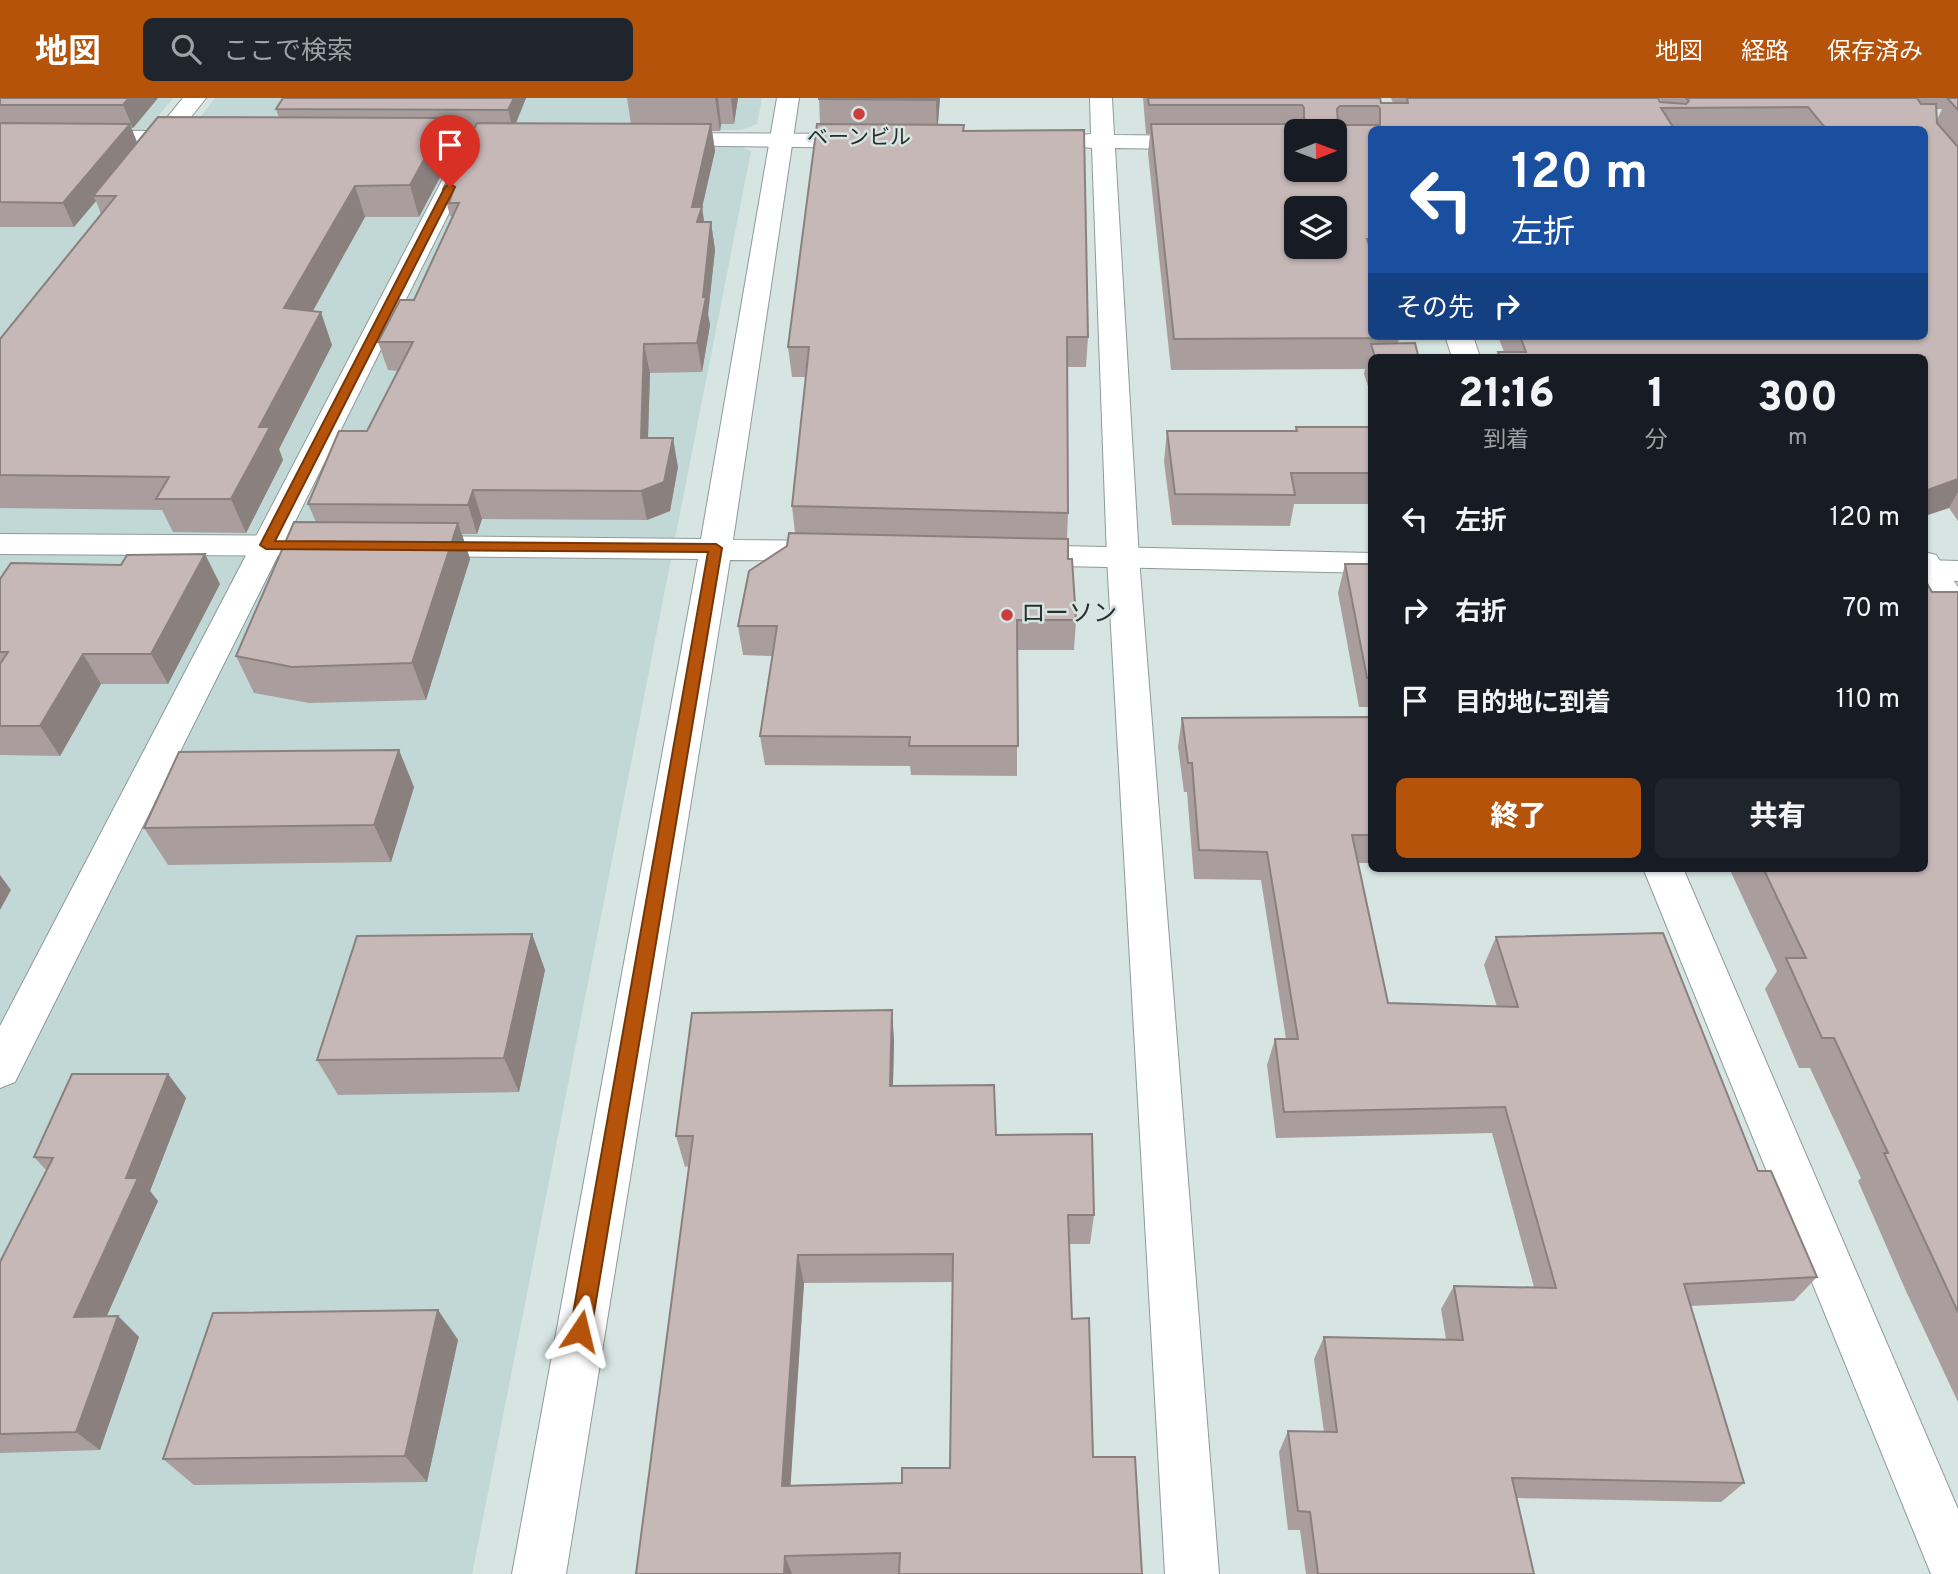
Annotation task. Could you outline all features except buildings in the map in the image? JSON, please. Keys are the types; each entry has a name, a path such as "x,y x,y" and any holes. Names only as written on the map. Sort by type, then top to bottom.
{"street":[{"path":"137,170 195,98"},
{"path":"539,1574 716,548 788,98"},
{"path":"1101,98 1123,558 1192,1574"},
{"path":"0,137 217,138"},
{"path":"379,139 544,139"},
{"path":"0,1069 474,139"},
{"path":"641,140 889,141"},
{"path":"1051,141 1284,144"},
{"path":"0,544 865,551"},
{"path":"987,554 1368,563"},
{"path":"1935,568 1958,614"},
{"path":"1665,872 1958,1574"}],"shaded area":[{"path":"0,98 173,98 137,142 738,145 751,151 472,1574 0,1574"},
{"path":"215,98 762,98 757,124 741,130 202,130 195,124"}],"place":[{"name":"ベーンビル","path":"859,114"},
{"name":"ローソン","path":"1007,615"}],"route":[{"path":"450,187 266,545 716,548 580,1331"}]}
